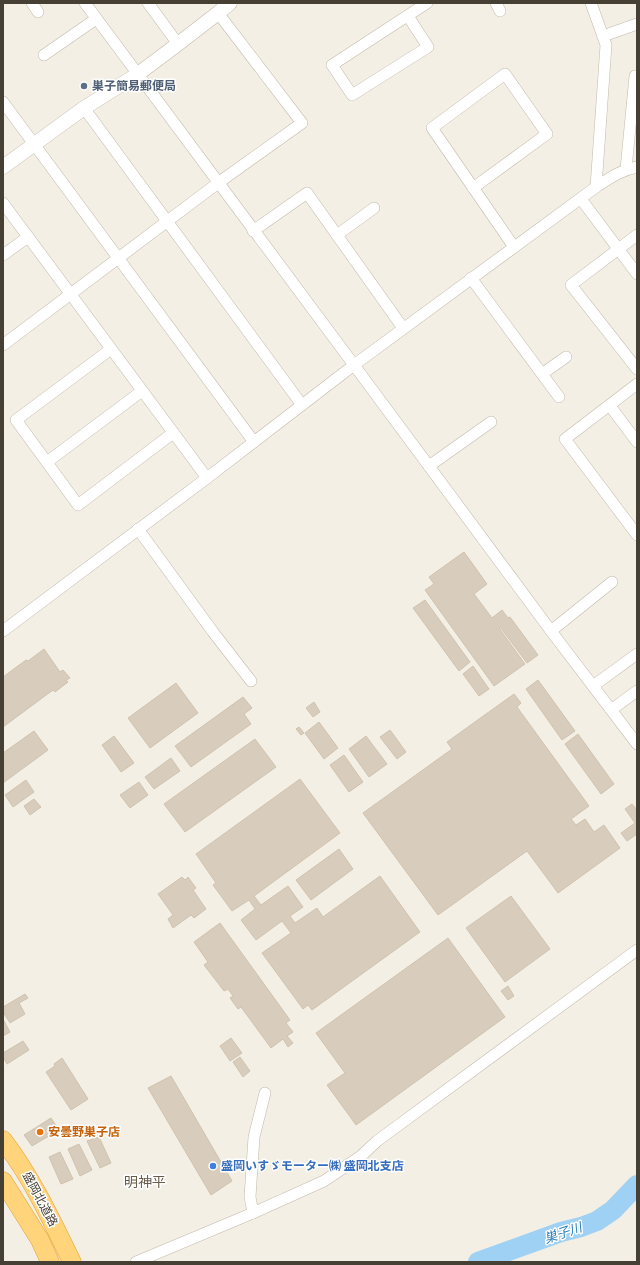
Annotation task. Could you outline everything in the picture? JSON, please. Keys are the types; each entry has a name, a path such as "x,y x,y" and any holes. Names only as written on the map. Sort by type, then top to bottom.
{"highway":[{"name":"盛岡北道路","path":"3,1140 20,1163 44,1204 72,1262"},
{"name":"盛岡北道路","path":"3,1182 40,1240 50,1262"}],"street":[{"path":"85,3 550,631 637,744"},
{"path":"148,3 178,44"},
{"path":"3,167 84,108 138,74 230,3"},
{"path":"408,16 428,46 352,95 332,65 428,3"},
{"path":"591,3 606,45 596,187"},
{"path":"3,345 218,183 302,123 218,13"},
{"path":"44,55 96,18"},
{"path":"603,36 637,24"},
{"path":"473,188 547,134 505,74 432,128 473,188 514,247"},
{"path":"626,169 635,76"},
{"path":"3,102 254,442"},
{"path":"84,108 302,405"},
{"path":"3,630 471,278 596,187 626,169 637,167"},
{"path":"253,230 307,193 403,328"},
{"path":"581,199 637,274"},
{"path":"3,203 207,478"},
{"path":"337,236 374,208"},
{"path":"637,235 571,285 637,369"},
{"path":"3,255 28,237"},
{"path":"471,278 559,397"},
{"path":"111,349 16,420 78,504 173,433"},
{"path":"542,374 566,357"},
{"path":"637,384 565,439 637,534"},
{"path":"47,462 142,391"},
{"path":"610,406 637,442"},
{"path":"429,466 491,422"},
{"path":"138,529 213,632 251,681"},
{"path":"550,631 612,582"},
{"path":"593,686 637,654"},
{"path":"611,710 637,691"},
{"path":"136,1262 253,1213 324,1181 361,1156 377,1141 637,950"},
{"path":"253,1213 250,1197 254,1137 265,1093"}],"building":[{"path":"464,552 487,584 474,594 492,618 502,610 508,618 510,617 538,655 527,663 500,627 499,628 525,664 494,686 425,590 434,584 429,577"},
{"path":"425,600 470,662 459,671 413,608"},
{"path":"44,649 60,672 63,670 70,678 66,680 68,682 55,692 53,690 3,727 3,677"},
{"path":"473,666 489,689 479,696 463,674"},
{"path":"538,680 575,731 562,740 526,689"},
{"path":"176,683 198,713 150,748 128,718"},
{"path":"514,694 521,703 517,707 589,806 571,819 576,825 585,819 594,832 604,825 620,848 558,893 527,851 438,915 363,813 452,749 447,742"},
{"path":"243,697 252,708 244,714 251,724 191,767 175,746"},
{"path":"314,702 320,712 313,717 306,708"},
{"path":"319,722 338,748 324,759 305,733"},
{"path":"299,727 304,733 301,735 296,729"},
{"path":"390,730 406,752 397,759 380,737"},
{"path":"34,731 48,750 3,783 3,753"},
{"path":"578,734 614,784 601,794 565,744"},
{"path":"114,736 134,763 121,772 102,745"},
{"path":"366,736 387,764 369,777 349,749"},
{"path":"255,739 276,767 185,832 164,804"},
{"path":"344,755 363,782 349,792 330,765"},
{"path":"171,758 180,771 154,789 145,777"},
{"path":"300,779 340,833 254,896 261,905 288,886 303,907 290,916 295,923 317,908 323,917 380,876 420,932 312,1010 308,1005 303,1009 262,953 291,933 282,921 256,940 241,920 255,909 249,900 232,911 213,885 216,883 196,854"},
{"path":"26,780 34,792 13,807 5,795"},
{"path":"139,782 148,795 130,808 120,795"},
{"path":"34,799 41,807 30,815 24,806"},
{"path":"632,804 637,810 637,834 627,841 621,833 635,823 625,809"},
{"path":"339,849 353,869 311,900 296,880"},
{"path":"182,877 185,880 188,877 196,888 193,890 206,909 194,918 191,915 173,928 168,919 173,915 158,894"},
{"path":"511,896 550,949 505,982 466,928"},
{"path":"220,923 290,1020 286,1023 293,1032 287,1036 293,1043 288,1047 283,1039 271,1048 241,1007 238,1009 230,998 233,996 228,989 224,991 204,965 208,962 194,942"},
{"path":"448,938 505,1017 356,1125 327,1085 345,1073 316,1033"},
{"path":"508,986 514,996 508,1000 501,991"},
{"path":"25,994 28,998 19,1003 25,1014 10,1023 3,1012 3,1007"},
{"path":"3,1019 10,1032 3,1036"},
{"path":"231,1038 242,1053 230,1061 220,1046"},
{"path":"23,1041 29,1050 7,1064 3,1057 3,1053"},
{"path":"240,1057 250,1071 243,1077 233,1062"},
{"path":"62,1058 88,1099 71,1110 46,1072 55,1066 54,1064"},
{"path":"171,1076 232,1181 211,1195 148,1088"},
{"path":"51,1118 59,1130 32,1146 24,1135"},
{"path":"99,1137 111,1163 100,1168 87,1141"},
{"path":"79,1144 92,1170 80,1176 68,1149"},
{"path":"60,1152 73,1179 61,1184 49,1157"}],"waterway":[{"name":"巣子川","path":"478,1262 561,1232 597,1221 613,1210 637,1185"}],"place":[{"name":"巣子簡易郵便局","path":"84,86"},
{"name":"安曇野巣子店","path":"40,1132"},
{"name":"盛岡いすゞモーター㈱ 盛岡北支店","path":"213,1166"}],"district":[{"name":"明神平","path":"145,1182"}]}
